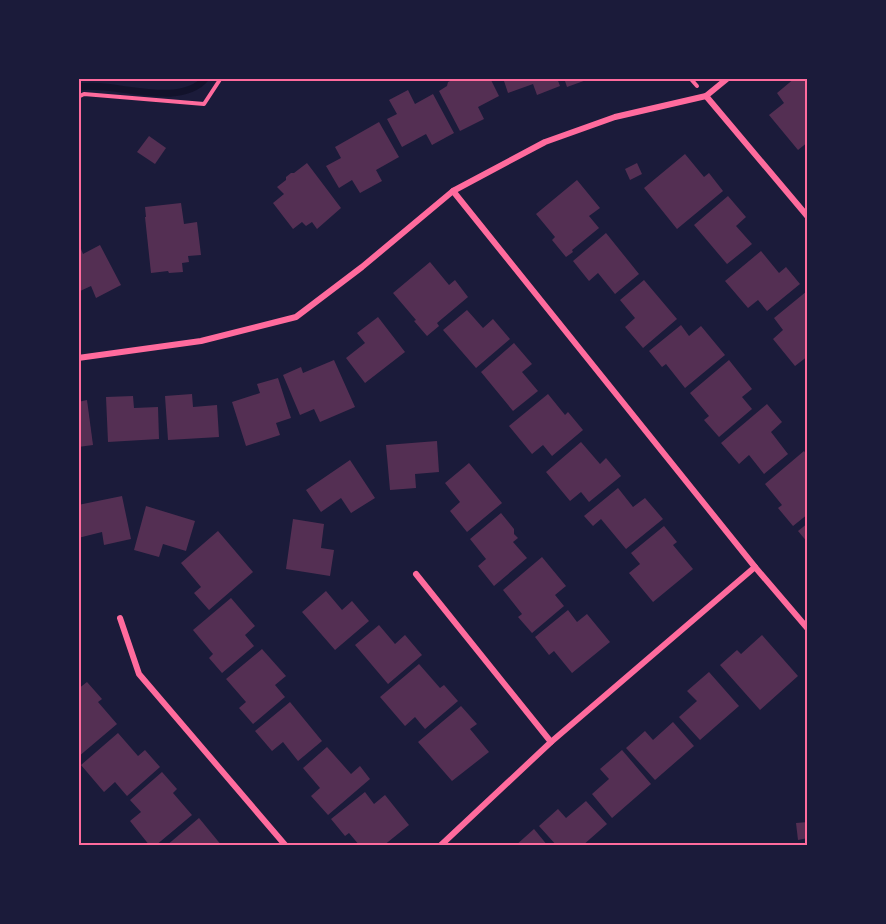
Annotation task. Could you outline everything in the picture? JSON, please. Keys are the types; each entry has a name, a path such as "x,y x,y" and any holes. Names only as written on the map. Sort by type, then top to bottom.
{"street":[{"path":"78,358 201,341 296,317 362,267 453,191 545,142 615,117 706,96 728,78"},
{"path":"706,96 808,217"},
{"path":"453,191 755,567 808,629"},
{"path":"440,846 551,742 755,567"},
{"path":"416,574 551,742"},
{"path":"120,618 139,674 286,846"}],"path":[{"path":"78,97 84,94 204,104 221,78"}],"building":[{"path":"458,78 490,78 499,96 478,107 484,119 460,131 439,91 447,86 448,82 454,79 459,80"},
{"path":"503,78 557,78 560,86 537,95 533,84 508,93"},
{"path":"564,78 592,78 567,87"},
{"path":"795,78 804,78 808,82 808,142 798,150 769,115 784,103 777,93"},
{"path":"408,90 415,104 433,94 454,133 432,145 426,134 402,147 387,119 397,114 389,100"},
{"path":"379,122 399,157 376,170 382,181 360,193 352,180 339,188 326,166 341,158 335,147"},
{"path":"149,136 166,148 155,164 137,152"},
{"path":"685,154 704,177 709,173 723,191 677,229 644,188"},
{"path":"307,163 341,208 317,229 312,222 306,226 302,222 293,229 273,203 284,194 277,187 291,173"},
{"path":"637,163 642,174 630,180 625,169"},
{"path":"577,180 600,208 589,216 599,228 566,257 552,240 555,237 536,214"},
{"path":"728,196 746,217 736,226 752,244 727,264 694,225"},
{"path":"181,203 184,224 197,222 201,255 188,256 189,262 182,263 183,272 151,273 145,207"},
{"path":"606,233 639,274 615,294 598,273 589,281 573,261"},
{"path":"100,245 121,285 96,298 91,286 78,292 78,250 81,249 83,254"},
{"path":"761,251 779,273 786,267 800,284 767,311 758,300 748,308 725,281"},
{"path":"430,262 449,285 455,280 468,297 437,323 439,326 427,336 393,293"},
{"path":"644,280 677,319 643,348 625,327 635,318 620,300"},
{"path":"807,291 808,356 795,366 773,339 783,330 774,318"},
{"path":"467,310 483,328 493,319 510,339 476,368 443,330"},
{"path":"378,317 405,352 365,383 346,358 365,343 357,333"},
{"path":"681,325 689,336 701,326 725,355 685,388 666,364 662,367 649,351"},
{"path":"514,343 532,364 522,372 538,391 513,411 481,372"},
{"path":"334,360 355,407 320,422 314,409 300,415 283,375 301,367 303,373"},
{"path":"729,360 752,389 742,397 752,409 719,437 704,420 709,416 690,393"},
{"path":"278,378 291,418 276,423 280,435 246,446 232,402 260,393 257,384"},
{"path":"192,394 193,407 217,405 219,437 168,440 165,396"},
{"path":"548,394 565,415 568,412 583,430 552,456 543,445 532,454 509,426"},
{"path":"133,396 134,408 158,407 159,439 108,442 106,397"},
{"path":"87,400 93,445 78,447 78,402"},
{"path":"767,404 782,422 771,432 788,454 764,474 749,455 739,464 721,443"},
{"path":"437,441 439,472 415,474 416,488 390,490 386,445"},
{"path":"581,442 600,464 606,458 621,476 589,502 581,492 570,501 546,472"},
{"path":"804,451 808,457 808,514 793,526 778,508 782,505 765,484"},
{"path":"350,460 375,498 351,513 341,498 321,512 306,490"},
{"path":"469,463 502,503 467,532 450,511 460,502 445,483"},
{"path":"618,488 633,507 645,498 663,519 626,549 601,519 593,526 584,516"},
{"path":"122,496 131,539 104,545 102,532 78,538 78,505"},
{"path":"146,506 195,521 186,551 163,544 159,557 134,550"},
{"path":"501,513 518,538 513,542 527,558 494,586 478,566 486,559 470,539"},
{"path":"293,519 324,524 321,548 334,550 330,576 286,569"},
{"path":"808,523 808,543 798,531"},
{"path":"664,526 677,542 673,545 693,569 653,602 629,573 640,564 631,553"},
{"path":"218,531 253,572 209,610 194,593 201,587 181,563"},
{"path":"542,557 566,586 555,595 564,606 532,633 518,617 522,614 503,590"},
{"path":"326,591 342,610 352,601 369,621 335,650 302,612"},
{"path":"231,598 255,626 245,635 254,646 222,673 209,658 213,654 193,630"},
{"path":"568,610 577,622 587,614 610,642 572,673 554,651 549,655 535,637"},
{"path":"379,625 395,644 405,635 422,655 388,684 355,645"},
{"path":"762,635 798,676 760,710 720,665 737,650 741,654"},
{"path":"262,649 286,676 275,685 285,697 253,724 239,708 246,702 226,679"},
{"path":"419,664 440,688 444,685 458,701 425,729 415,717 405,726 380,697"},
{"path":"709,672 739,706 700,740 679,717 697,701 687,691"},
{"path":"87,682 102,699 98,702 117,724 78,757 78,689"},
{"path":"290,702 322,741 298,761 283,742 272,751 255,731"},
{"path":"461,706 477,724 470,729 489,752 452,781 418,742"},
{"path":"673,722 694,746 655,780 626,748 645,731 653,740"},
{"path":"118,733 138,756 145,750 160,767 127,796 115,782 104,792 81,765"},
{"path":"327,747 351,774 360,766 370,779 328,815 311,796 320,788 303,768"},
{"path":"622,750 651,784 612,818 592,794 609,779 600,769"},
{"path":"162,772 177,789 173,793 192,815 155,846 150,846 130,821 141,812 130,800"},
{"path":"365,792 374,804 385,795 409,825 383,846 360,846 349,833 345,836 331,819"},
{"path":"586,801 607,824 582,846 557,846 539,826 558,809 566,818"},
{"path":"199,818 222,846 166,846"},
{"path":"808,822 808,838 798,840 796,823"},
{"path":"534,829 548,846 515,846"}],"waterway":[{"path":"78,87 93,86 163,93 180,92 194,87 206,78"}]}
